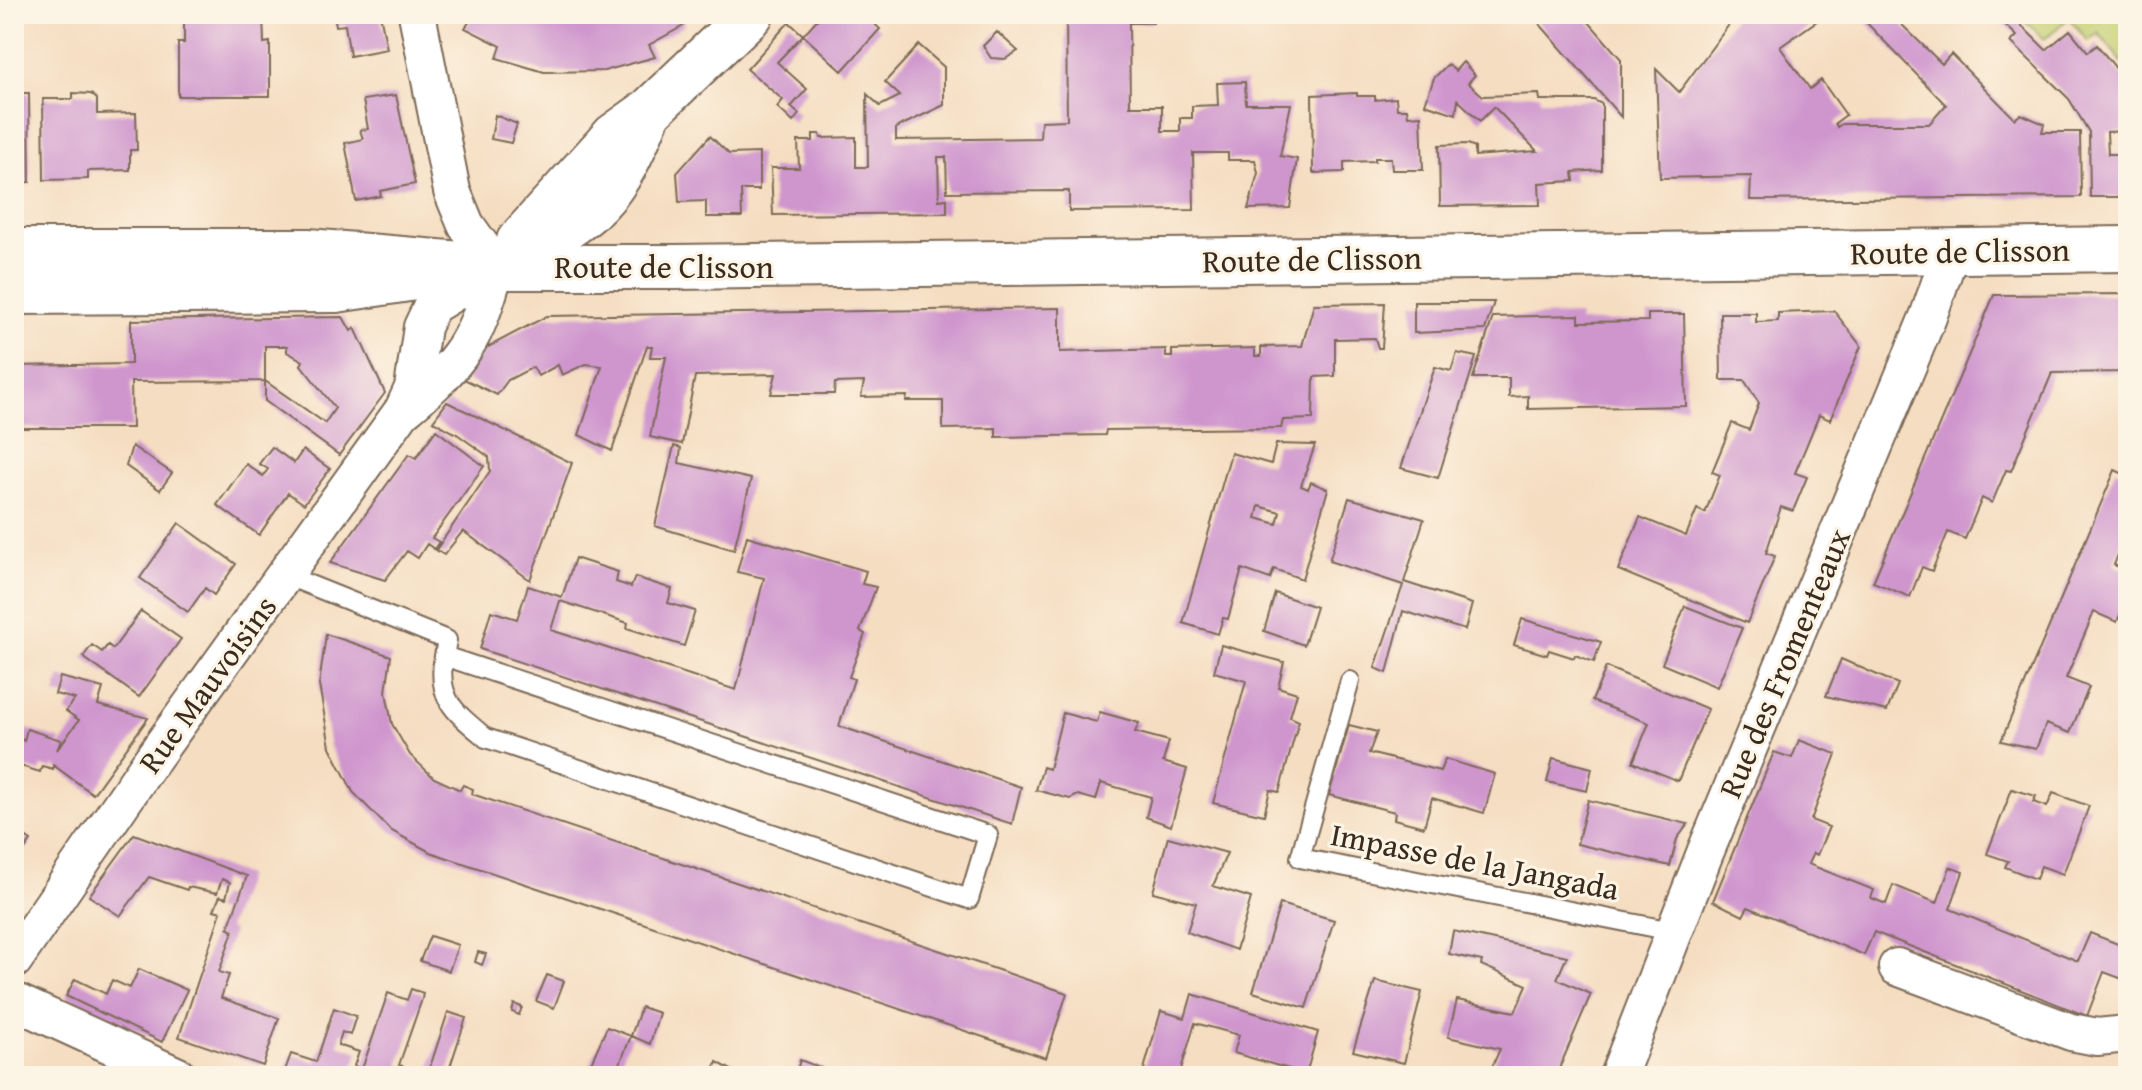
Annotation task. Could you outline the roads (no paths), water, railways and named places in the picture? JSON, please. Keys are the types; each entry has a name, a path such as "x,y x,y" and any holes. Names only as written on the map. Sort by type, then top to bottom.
{"main road":[{"path":"496,267 589,215 618,180 649,111 751,14"},
{"name":"Route de Clisson","path":"14,251 308,251 496,267 2128,249"},
{"name":"Route de Clisson","path":"14,292 336,290 496,267"}],"street":[{"path":"417,14 452,191 466,225 496,267"},
{"name":"Rue des Fromenteaux","path":"1618,1076 1677,932 1705,853 1928,317 1951,251"},
{"name":"Rue Mauvoisins","path":"403,410 447,374 464,350 480,323 496,267"},
{"name":"Rue Mauvoisins","path":"14,960 403,410 413,388 422,327 432,306 496,267"},
{"path":"1897,967 2071,1032 2097,1037 2128,1034"},
{"path":"14,1001 178,1076"}],"lane":[{"path":"285,575 447,640 444,656 440,679 445,696 462,718 486,738 969,899 988,835 444,656"},
{"name":"Impasse de la Jangada","path":"1350,681 1300,858 1677,932"}]}
